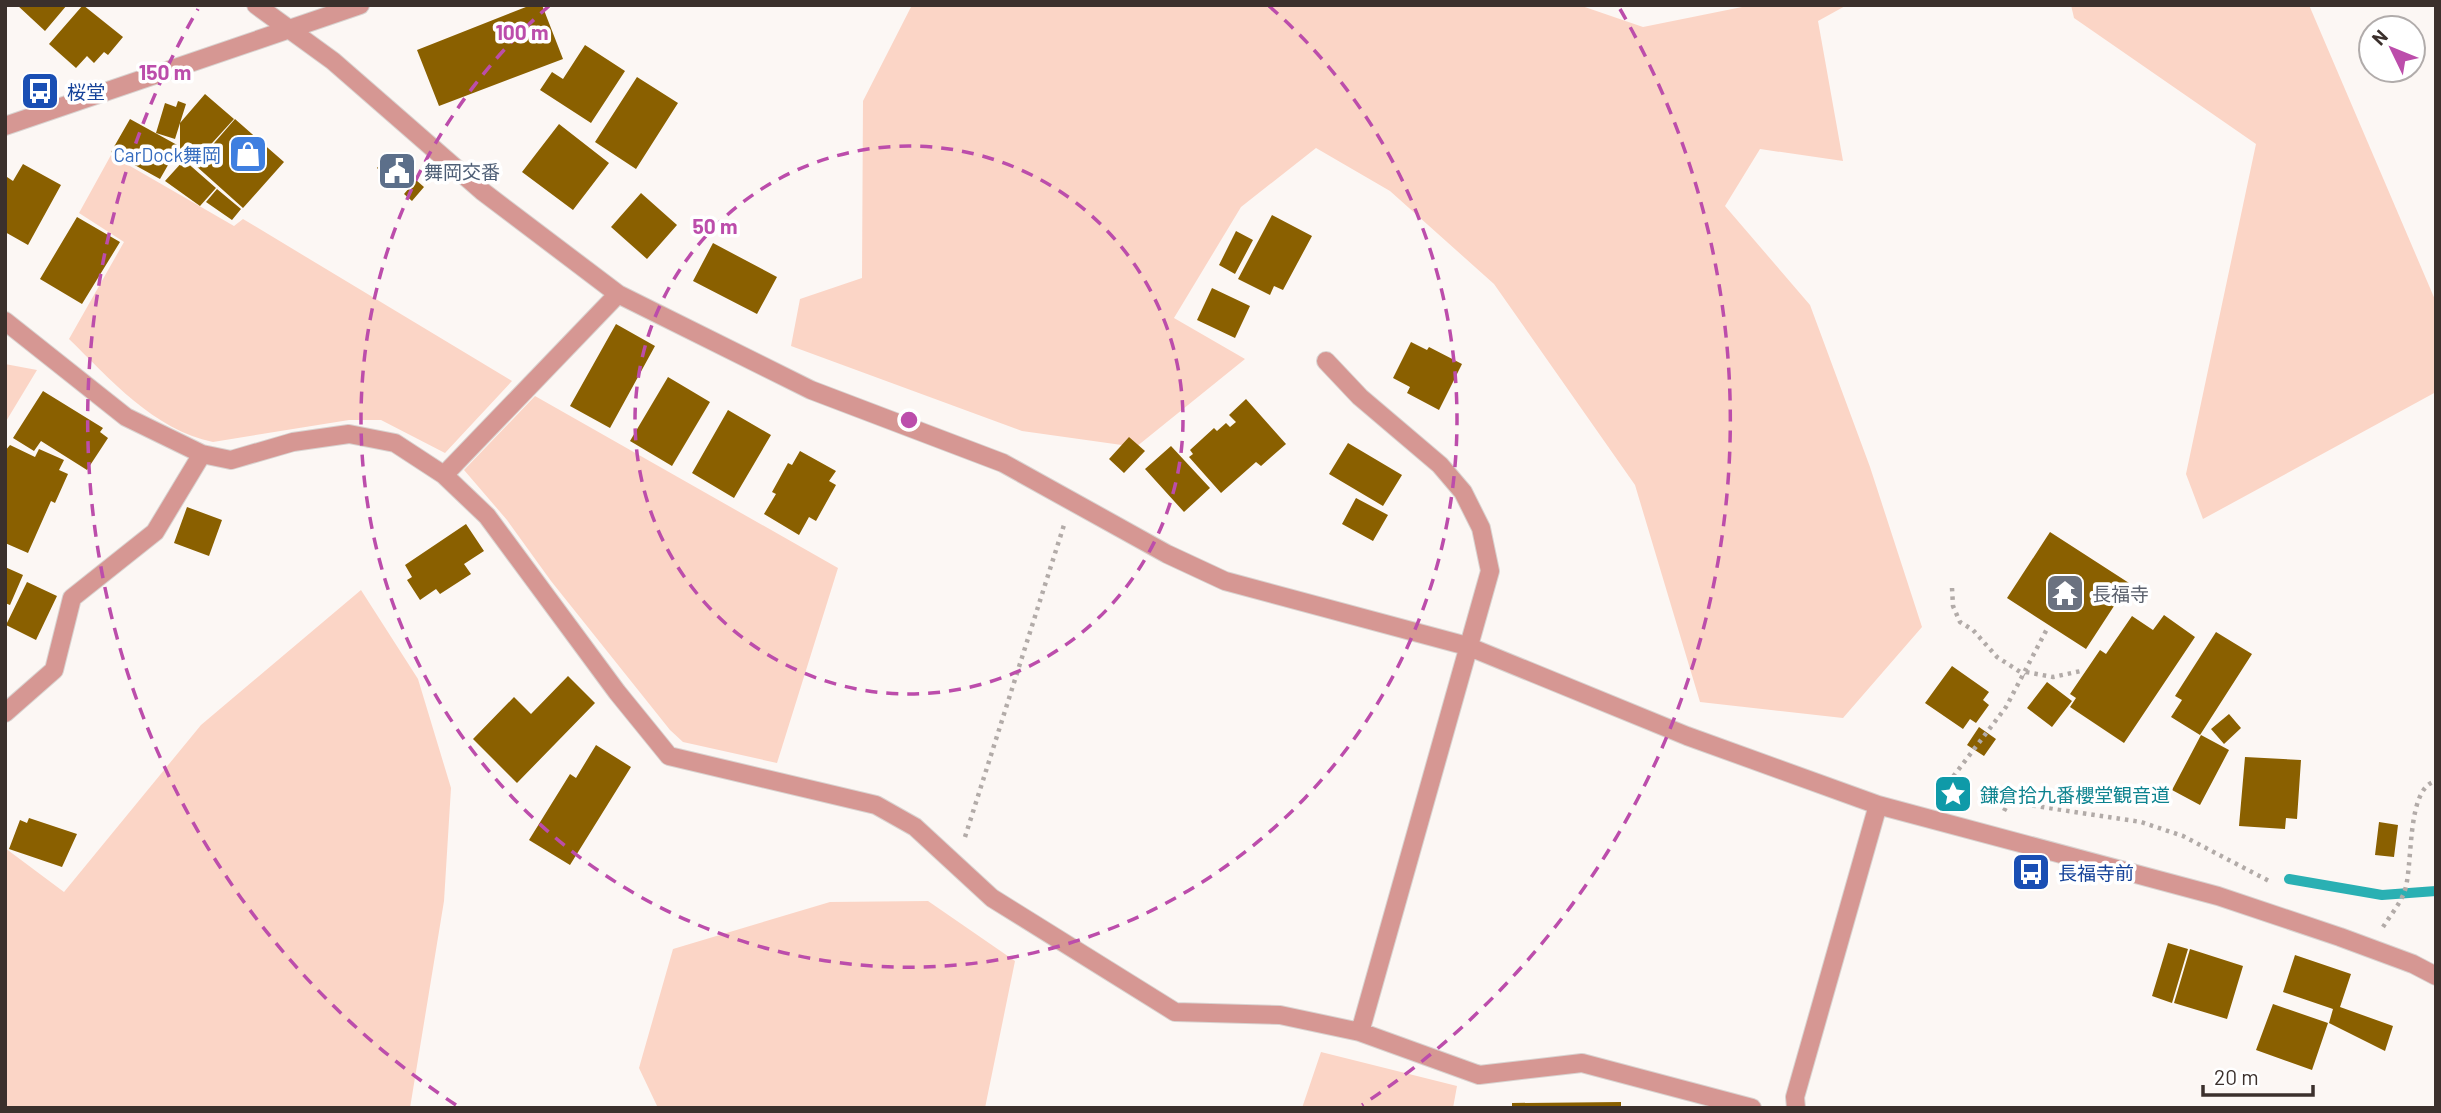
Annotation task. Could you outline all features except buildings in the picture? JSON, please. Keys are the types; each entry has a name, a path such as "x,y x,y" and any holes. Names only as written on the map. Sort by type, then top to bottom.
{"street":[{"path":"256,5 333,61 482,191 618,294 811,390 1003,463 1167,554 1225,581 1467,646 1687,736 1878,806 2218,896 2370,948 2436,976"},
{"path":"5,126 341,9 360,5"},
{"path":"444,475 618,294"},
{"path":"5,321 125,418 202,454 231,460 293,442 349,434 396,443 444,475 487,516 617,692 669,756 876,805 915,827 992,898 1175,1012 1280,1015 1360,1032 1479,1075 1582,1063 1752,1108"},
{"path":"1326,361 1360,397 1440,465 1463,492 1481,528 1490,571 1360,1032"},
{"path":"5,713 54,670 72,598 155,532 202,454"},
{"path":"1796,1108 1796,1097 1878,806"}],"path":[{"path":"956,865 1072,500"},
{"path":"1952,588 1955,616 1973,630 1997,657 2025,673 2053,677 2081,671"},
{"path":"1943,790 2007,707 2048,627"},
{"path":"2370,948 2404,893 2417,797 2429,782 2436,780"},
{"path":"1991,835 2009,802 2141,822 2183,836 2272,883"}],"shaded area":[{"path":"912,5 1579,5 1643,27 1752,5 1847,5 1818,21 1843,161 1760,149 1725,206 1810,305 1870,467 1922,627 1843,718 1700,702 1635,485 1494,284 1390,191 1316,148 1241,207 1174,318 1245,359 1136,447 1022,431 791,346 800,299 862,278 863,101"},
{"path":"2071,5 2309,5 2436,302 2436,392 2203,519 2186,474 2256,144 2074,18"},
{"path":"111,155 234,226 243,219 512,381 445,453 381,420 349,420 213,442 171,426 134,401 69,339 124,242 79,213"},
{"path":"5,364 37,370 5,423"},
{"path":"535,396 838,568 777,763 683,742 670,730 551,581 507,520 464,470"},
{"path":"361,590 418,679 451,788 444,901 410,1108 5,1108 5,848 64,892 201,725"},
{"path":"928,901 1015,961 985,1108 658,1108 639,1068 673,949 830,902"},
{"path":"1321,1052 1457,1086 1453,1108 1302,1108"}],"waterway":[{"path":"2289,879 2382,895 2436,891"}],"place":[{"name":"桜堂","path":"40,91"},
{"name":"CarDock舞岡","path":"248,154"},
{"name":"舞岡交番","path":"397,171"},
{"name":"長福寺","path":"2065,593"},
{"name":"鎌倉拾九番櫻堂観音道","path":"1953,794"},
{"name":"長福寺前","path":"2031,872"}]}
